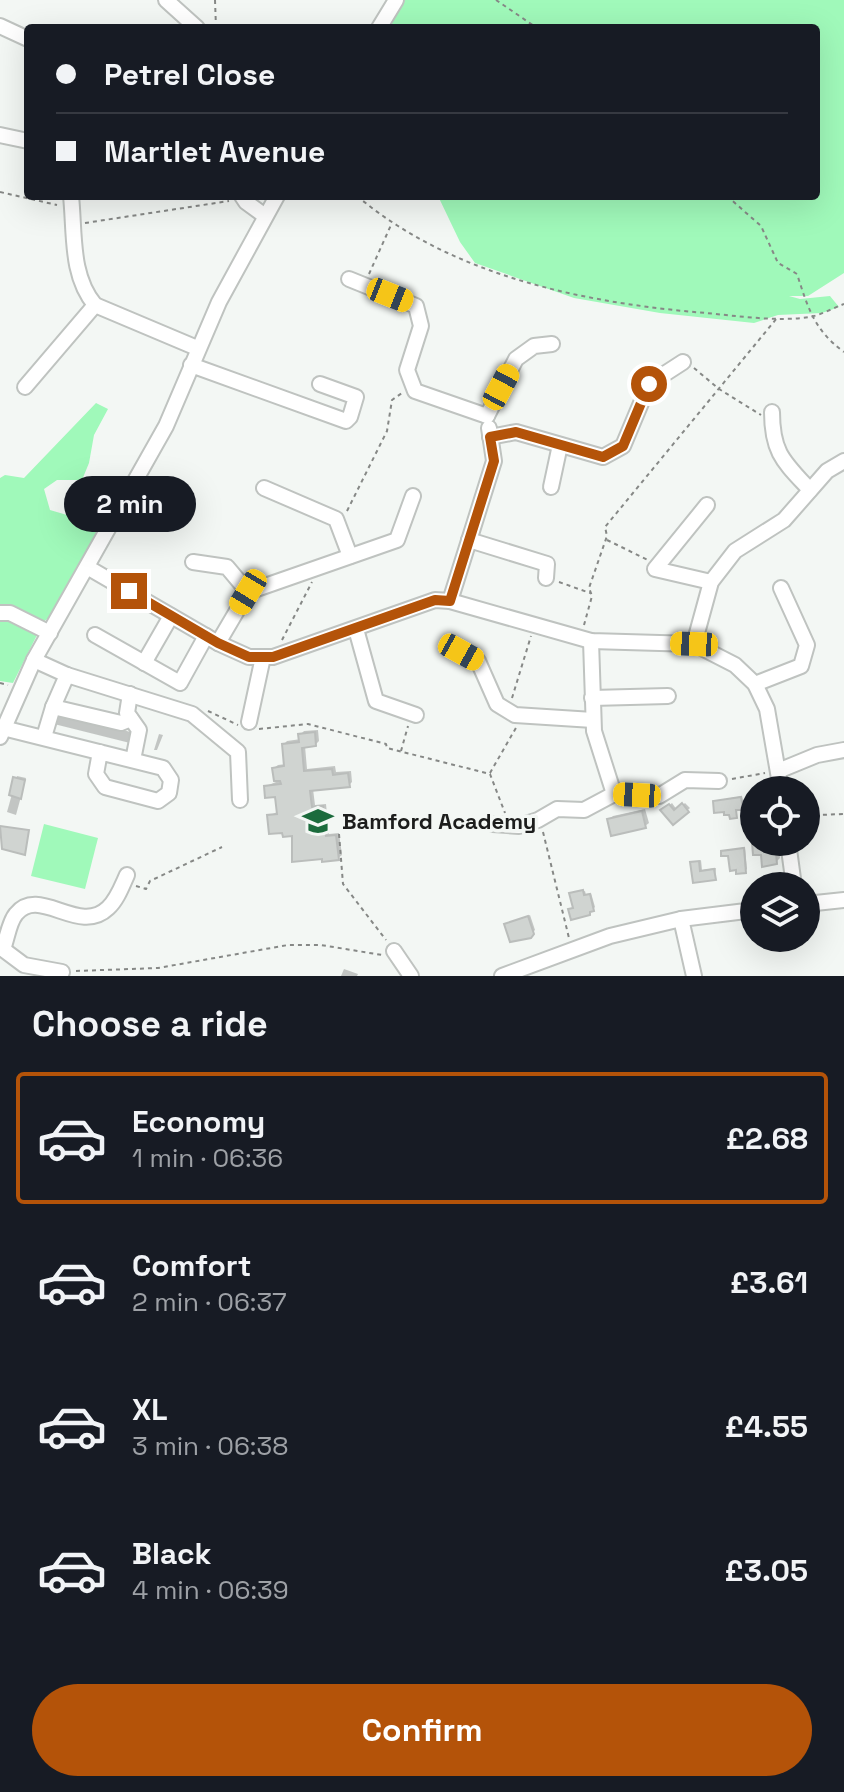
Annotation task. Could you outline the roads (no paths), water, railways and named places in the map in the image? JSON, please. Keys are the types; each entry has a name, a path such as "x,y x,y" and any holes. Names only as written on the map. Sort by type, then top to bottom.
{"street":[{"path":"166,0 193,24"},
{"path":"381,24 396,0"},
{"path":"0,26 24,37"},
{"path":"0,135 24,140"},
{"path":"246,200 265,216"},
{"path":"100,752 96,774 105,787 158,801 169,793 171,780 163,768 44,737 1,732 34,660 166,426 197,348 275,200"},
{"path":"72,202 72,225 82,287 95,305 197,348"},
{"path":"349,279 416,306 421,326 407,370 415,391 487,416"},
{"path":"25,387 95,305"},
{"path":"450,601 494,461 487,416 516,359 534,346 552,344"},
{"path":"490,437 516,432 603,457 623,446 649,384 683,362"},
{"path":"191,365 346,421 356,397 320,384"},
{"path":"772,417 772,437 783,461 810,490"},
{"path":"551,487 560,445"},
{"path":"694,644 711,582 735,551 784,520 827,471 844,461"},
{"path":"264,488 336,519 350,556"},
{"path":"95,635 180,683 248,592 397,540 413,496"},
{"path":"707,505 653,571 711,582"},
{"path":"469,540 547,564 546,578"},
{"path":"193,562 227,567 248,592"},
{"path":"87,567 212,640 249,657 273,657 435,600 450,601 585,639 694,644 735,665 755,684 767,709 779,776"},
{"path":"755,684 801,666 807,645 781,588"},
{"path":"0,613 10,613 50,633"},
{"path":"144,663 171,616"},
{"path":"356,629 376,701 414,714"},
{"path":"585,639 594,731 614,794"},
{"path":"461,652 478,661 497,704 516,713 593,720"},
{"path":"249,722 263,657"},
{"path":"34,660 67,675 192,714 238,752 240,800"},
{"path":"44,737 67,675"},
{"path":"130,694 127,713 139,730 133,760"},
{"path":"592,698 668,696"},
{"path":"53,707 121,723 131,719"},
{"path":"778,771 817,755 844,750"},
{"path":"493,824 519,826 557,809 584,810 614,794 659,796 685,780 719,781"},
{"path":"60,974 26,971 2,948 14,915 27,905 38,904 93,917 109,907 125,879"},
{"path":"820,903 844,900"},
{"path":"502,976 610,936 681,919 740,912"},
{"path":"681,919 694,976"},
{"path":"396,954 411,976"}],"place":[{"name":"Bamford Academy","path":"318,821"}]}
